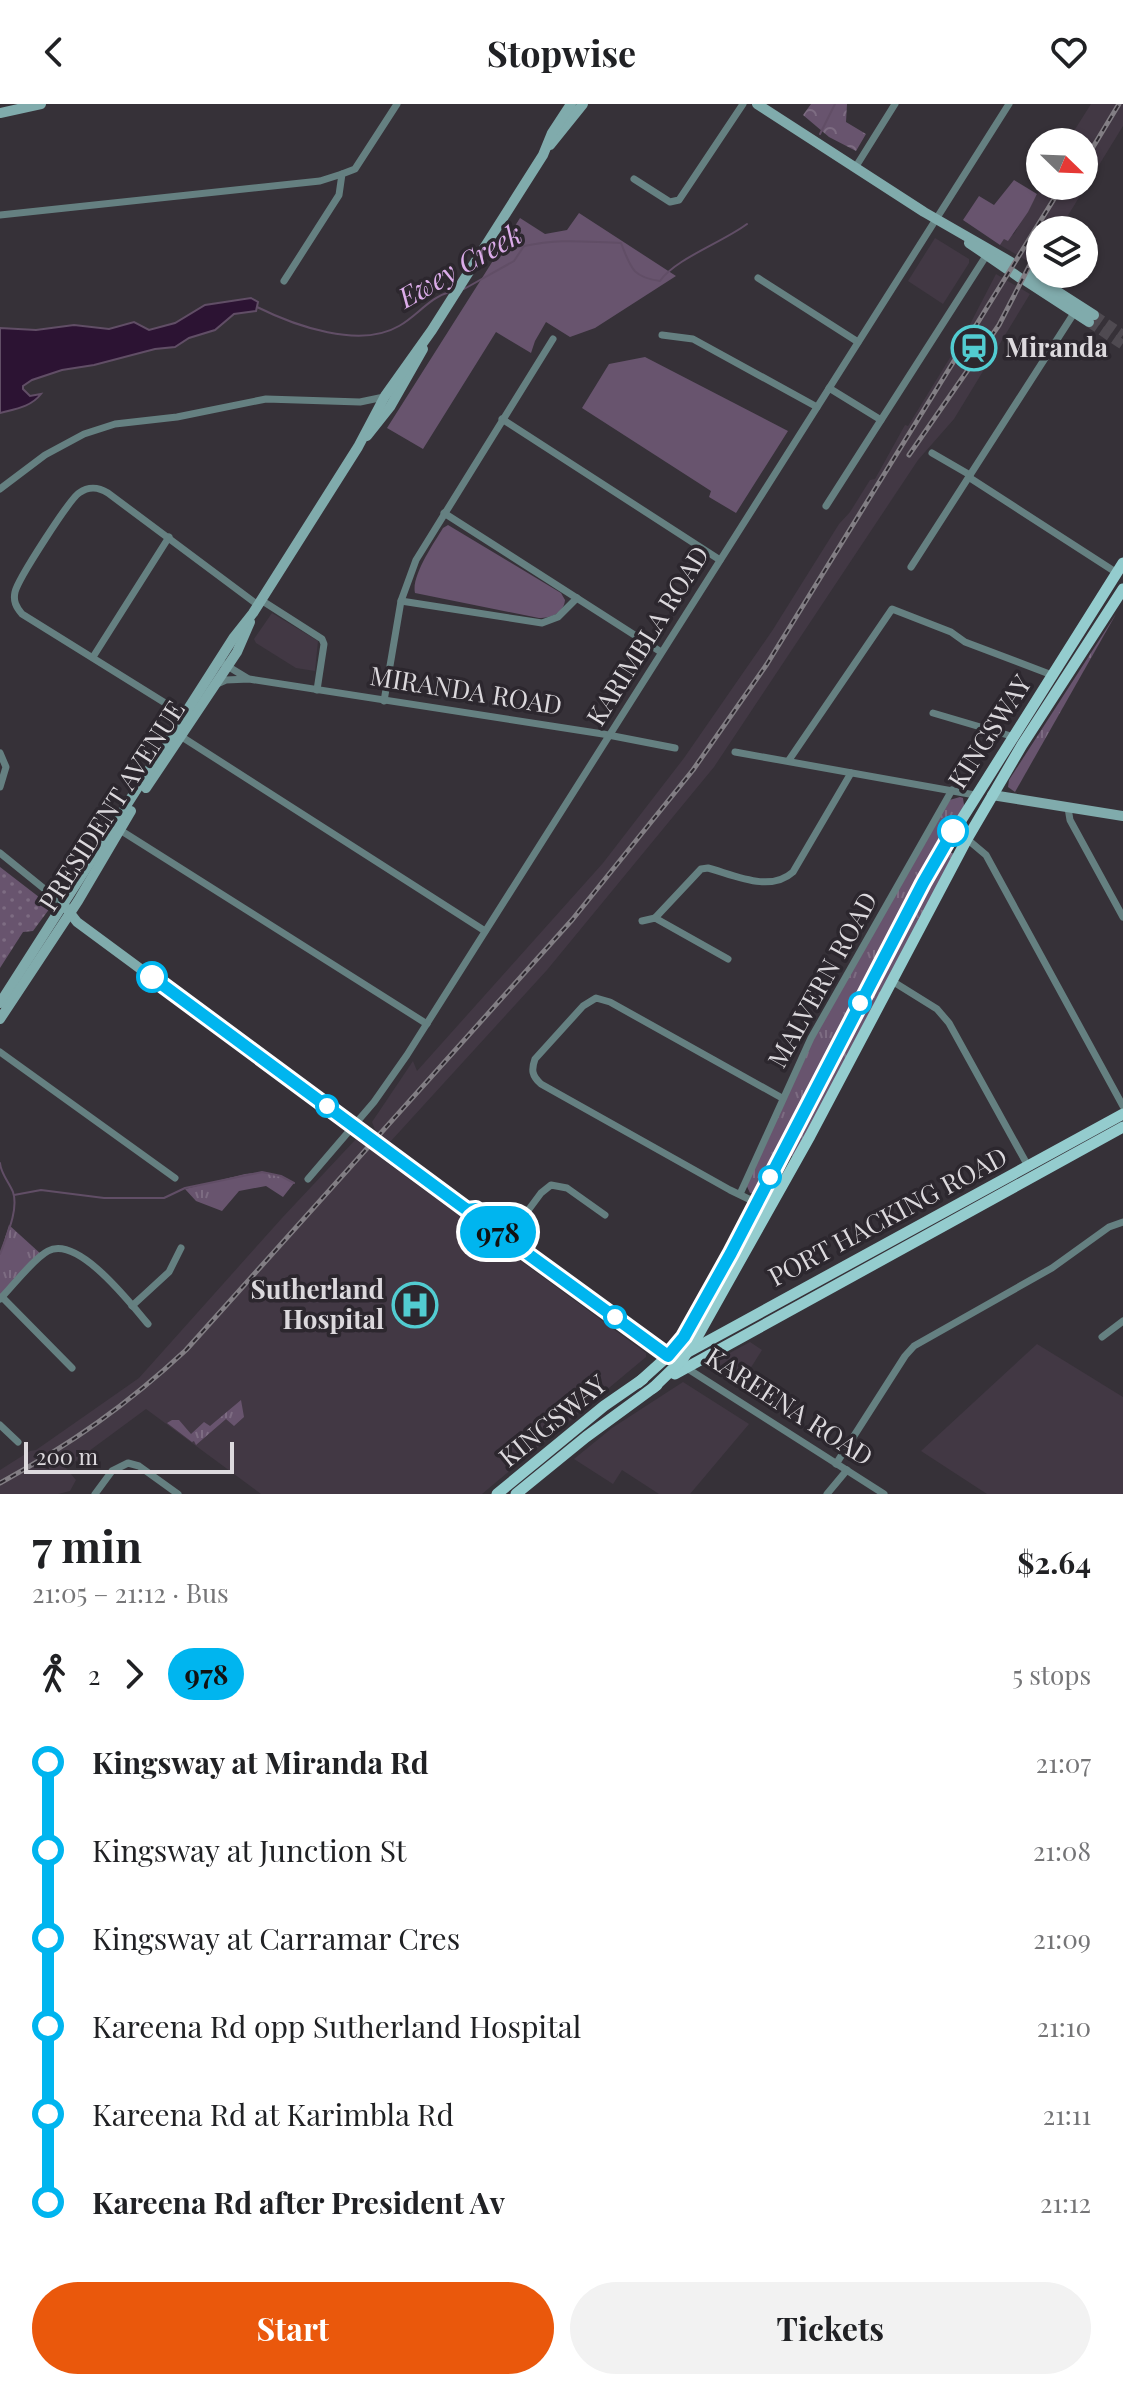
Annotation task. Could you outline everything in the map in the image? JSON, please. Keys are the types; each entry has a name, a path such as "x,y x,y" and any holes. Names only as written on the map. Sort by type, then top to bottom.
{"main road":[{"path":"0,113 41,104"},
{"name":"PRESIDENT AVENUE","path":"546,150 552,133 571,104"},
{"name":"PRESIDENT AVENUE","path":"358,447 371,418 432,330 546,150 583,104"},
{"path":"757,104 1092,318"},
{"path":"948,227 986,256 1019,272"},
{"name":"PRESIDENT AVENUE","path":"0,1003 182,737 234,637 258,606 358,447 390,407 432,330"},
{"name":"KINGSWAY","path":"516,1494 597,1428 653,1388 677,1361 688,1331 927,875 1011,736 1121,571"},
{"name":"KINGSWAY","path":"688,1353 770,1209 992,795 1065,681 1119,605 1123,589"},
{"name":"PRESIDENT AVENUE","path":"0,1019 184,716 217,684 242,643 258,606"},
{"path":"1052,675 1065,681"},
{"path":"975,795 1123,816"},
{"name":"KAREENA ROAD","path":"66,909 77,922 677,1361"},
{"name":"PORT HACKING ROAD","path":"677,1361 1031,1171 1123,1114"},
{"name":"PORT HACKING ROAD","path":"677,1361 735,1326 1031,1171 1123,1127"},
{"path":"757,1203 770,1209"},
{"path":"720,1296 718,1320 726,1327 735,1326"},
{"name":"KINGSWAY","path":"497,1494 604,1406 677,1361"}],"street":[{"path":"0,215 320,181 355,169 397,104"},
{"path":"634,179 670,202 679,200 743,104"},
{"path":"855,168 895,104"},
{"name":"KARIMBLA ROAD","path":"308,1179 374,1102 427,1024 1009,104"},
{"path":"284,281 339,195 342,174"},
{"path":"826,506 986,256"},
{"path":"758,278 858,342"},
{"path":"911,567 1077,309"},
{"path":"662,335 686,337 699,342 817,407"},
{"path":"384,701 401,601 416,560 553,339"},
{"path":"829,388 881,420"},
{"path":"0,489 45,455 84,434 115,424 177,417 266,399 360,402 385,396"},
{"path":"360,402 369,410 371,418"},
{"path":"502,419 720,560"},
{"path":"932,453 1121,571"},
{"path":"184,716 22,614 14,601 18,583 81,491 96,488 108,493 258,606 322,639 324,644 317,690"},
{"path":"444,513 661,652"},
{"path":"93,657 169,537"},
{"path":"401,601 542,623 558,617 577,598"},
{"path":"789,760 892,609 951,632 965,642 1052,675"},
{"path":"202,696 220,667 228,665"},
{"name":"MIRANDA ROAD","path":"228,665 249,679"},
{"name":"MIRANDA ROAD","path":"217,684 227,680 249,679 675,748"},
{"path":"933,713 1011,736"},
{"path":"182,737 485,931"},
{"path":"735,752 975,795"},
{"path":"0,753 6,767 0,787"},
{"path":"642,921 655,918 701,869 708,868 766,883 785,879 793,872 851,773"},
{"name":"MALVERN ROAD","path":"740,1194 811,1038 952,790"},
{"path":"1068,808 1070,820 1123,917"},
{"path":"120,830 427,1024"},
{"path":"967,839 986,855 1123,1106"},
{"path":"0,853 66,909"},
{"path":"655,918 728,959"},
{"path":"892,981 937,1009 949,1023 1031,1171"},
{"path":"757,1203 541,1084 533,1077 532,1068 535,1059 583,1006 596,998 610,1002 782,1098"},
{"path":"0,1052 175,1178"},
{"path":"507,1239 541,1193 551,1185 567,1188 605,1215"},
{"path":"836,1464 914,1346 1052,1268 1109,1227 1123,1222"},
{"path":"72,1368 1,1298 45,1252 62,1248 82,1255 148,1324"},
{"path":"132,1306 169,1272 181,1248"},
{"path":"1102,1337 1123,1321"},
{"name":"KAREENA ROAD","path":"677,1361 884,1494"},
{"path":"0,1425 18,1442"},
{"path":"95,1494 112,1471 128,1463 139,1466 178,1494"},
{"path":"827,1494 847,1470"}],"shaded area":[{"path":"1091,104 1123,104 1123,126 1098,167 1098,128 1076,128"},
{"path":"1034,200 1077,200 1068,216 1026,216 1026,260 1000,245 1014,234"},
{"path":"935,238 969,259 943,304 908,281"},
{"name":"Sutherland Hospital","path":"996,274 1030,294 954,419 918,460 714,767 547,970 391,1141 386,1141 377,1152 385,1161 646,1353 646,1357 482,1494 261,1494 146,1409 66,1468 76,1480 70,1491 58,1494 0,1494 0,1470 36,1450 139,1378 356,1139 368,1145 377,1135 372,1122 413,1061 417,1071 603,863 684,758 772,631 839,524 870,480 875,479 905,425 908,426 967,330"},
{"path":"251,298 258,302 256,311 234,314 215,330 189,338 175,347 62,370 32,380 23,389 30,396 41,394 22,407 0,413 0,328 36,330 74,325 109,329 134,322 149,330 175,323 205,305"},
{"path":"272,613 318,641 315,671 296,668 256,643 254,639"},
{"path":"750,1342 762,1350 738,1388 709,1369 724,1356"},
{"path":"1037,1344 1123,1397 1123,1494 987,1494 921,1451"},
{"path":"683,1382 749,1424 690,1494 659,1494 622,1470 613,1484 574,1459 612,1428"}],"green space":[{"path":"811,104 847,104 846,122 866,134 856,151 829,137 803,115"},
{"path":"1014,180 1026,187 1026,200 1034,200 1008,241 1004,239 1000,245 963,220 979,196 994,205"},
{"path":"579,213 676,276 595,328 570,337 546,322 531,353 496,332 423,449 387,428 520,218 545,234 567,230"},
{"path":"645,357 788,431 736,513 709,497 711,491 582,408 609,364"},
{"path":"448,525 561,593 565,600 562,608 552,616 539,618 415,593 416,578 424,560 443,528"},
{"path":"1116,614 1015,792 1008,787 1009,780"},
{"path":"963,798 965,812 948,851 958,856 794,1157 784,1152 757,1193 750,1193 745,1182 811,1038 946,801"},
{"path":"0,867 50,908 33,931 23,932 0,968"},
{"path":"262,1172 294,1183 283,1197 266,1186 239,1191 222,1211 196,1201 185,1189 245,1174"},
{"path":"9,1225 42,1255 0,1299 0,1254"},
{"path":"241,1400 244,1417 234,1426 226,1419 196,1445 167,1423 179,1420 191,1434 204,1422 210,1426"}],"waterway":[{"name":"Ewey Creek","path":"820,134 835,104"},
{"name":"Ewey Creek","path":"464,289 514,261 524,246 562,241 621,243 627,259 638,274 660,281 677,265 747,224"},
{"name":"Ewey Creek","path":"257,307 308,327 347,335 366,335 383,333 399,326 436,298 450,292"},
{"path":"0,1163 14,1199 11,1223 0,1254"},
{"path":"14,1195 41,1190 104,1198 164,1198 185,1188 262,1172 294,1183"}],"tunnel":[{"path":"1094,315 1123,335"},
{"path":"1089,322 1123,345"}],"railway":[{"path":"1098,139 1119,104"},
{"path":"0,1483 98,1422 186,1350 572,920 693,770 767,664 1053,200"},
{"path":"909,455 999,325 1026,272"}],"bus line":[{"name":"978","path":"152,977 467,1210 476,1209 477,1217 668,1356 684,1337 731,1253 953,831"}],"place":[{"name":"Miranda","path":"974,348"},
{"name":"Sutherland Hospital","path":"415,1305"}]}
